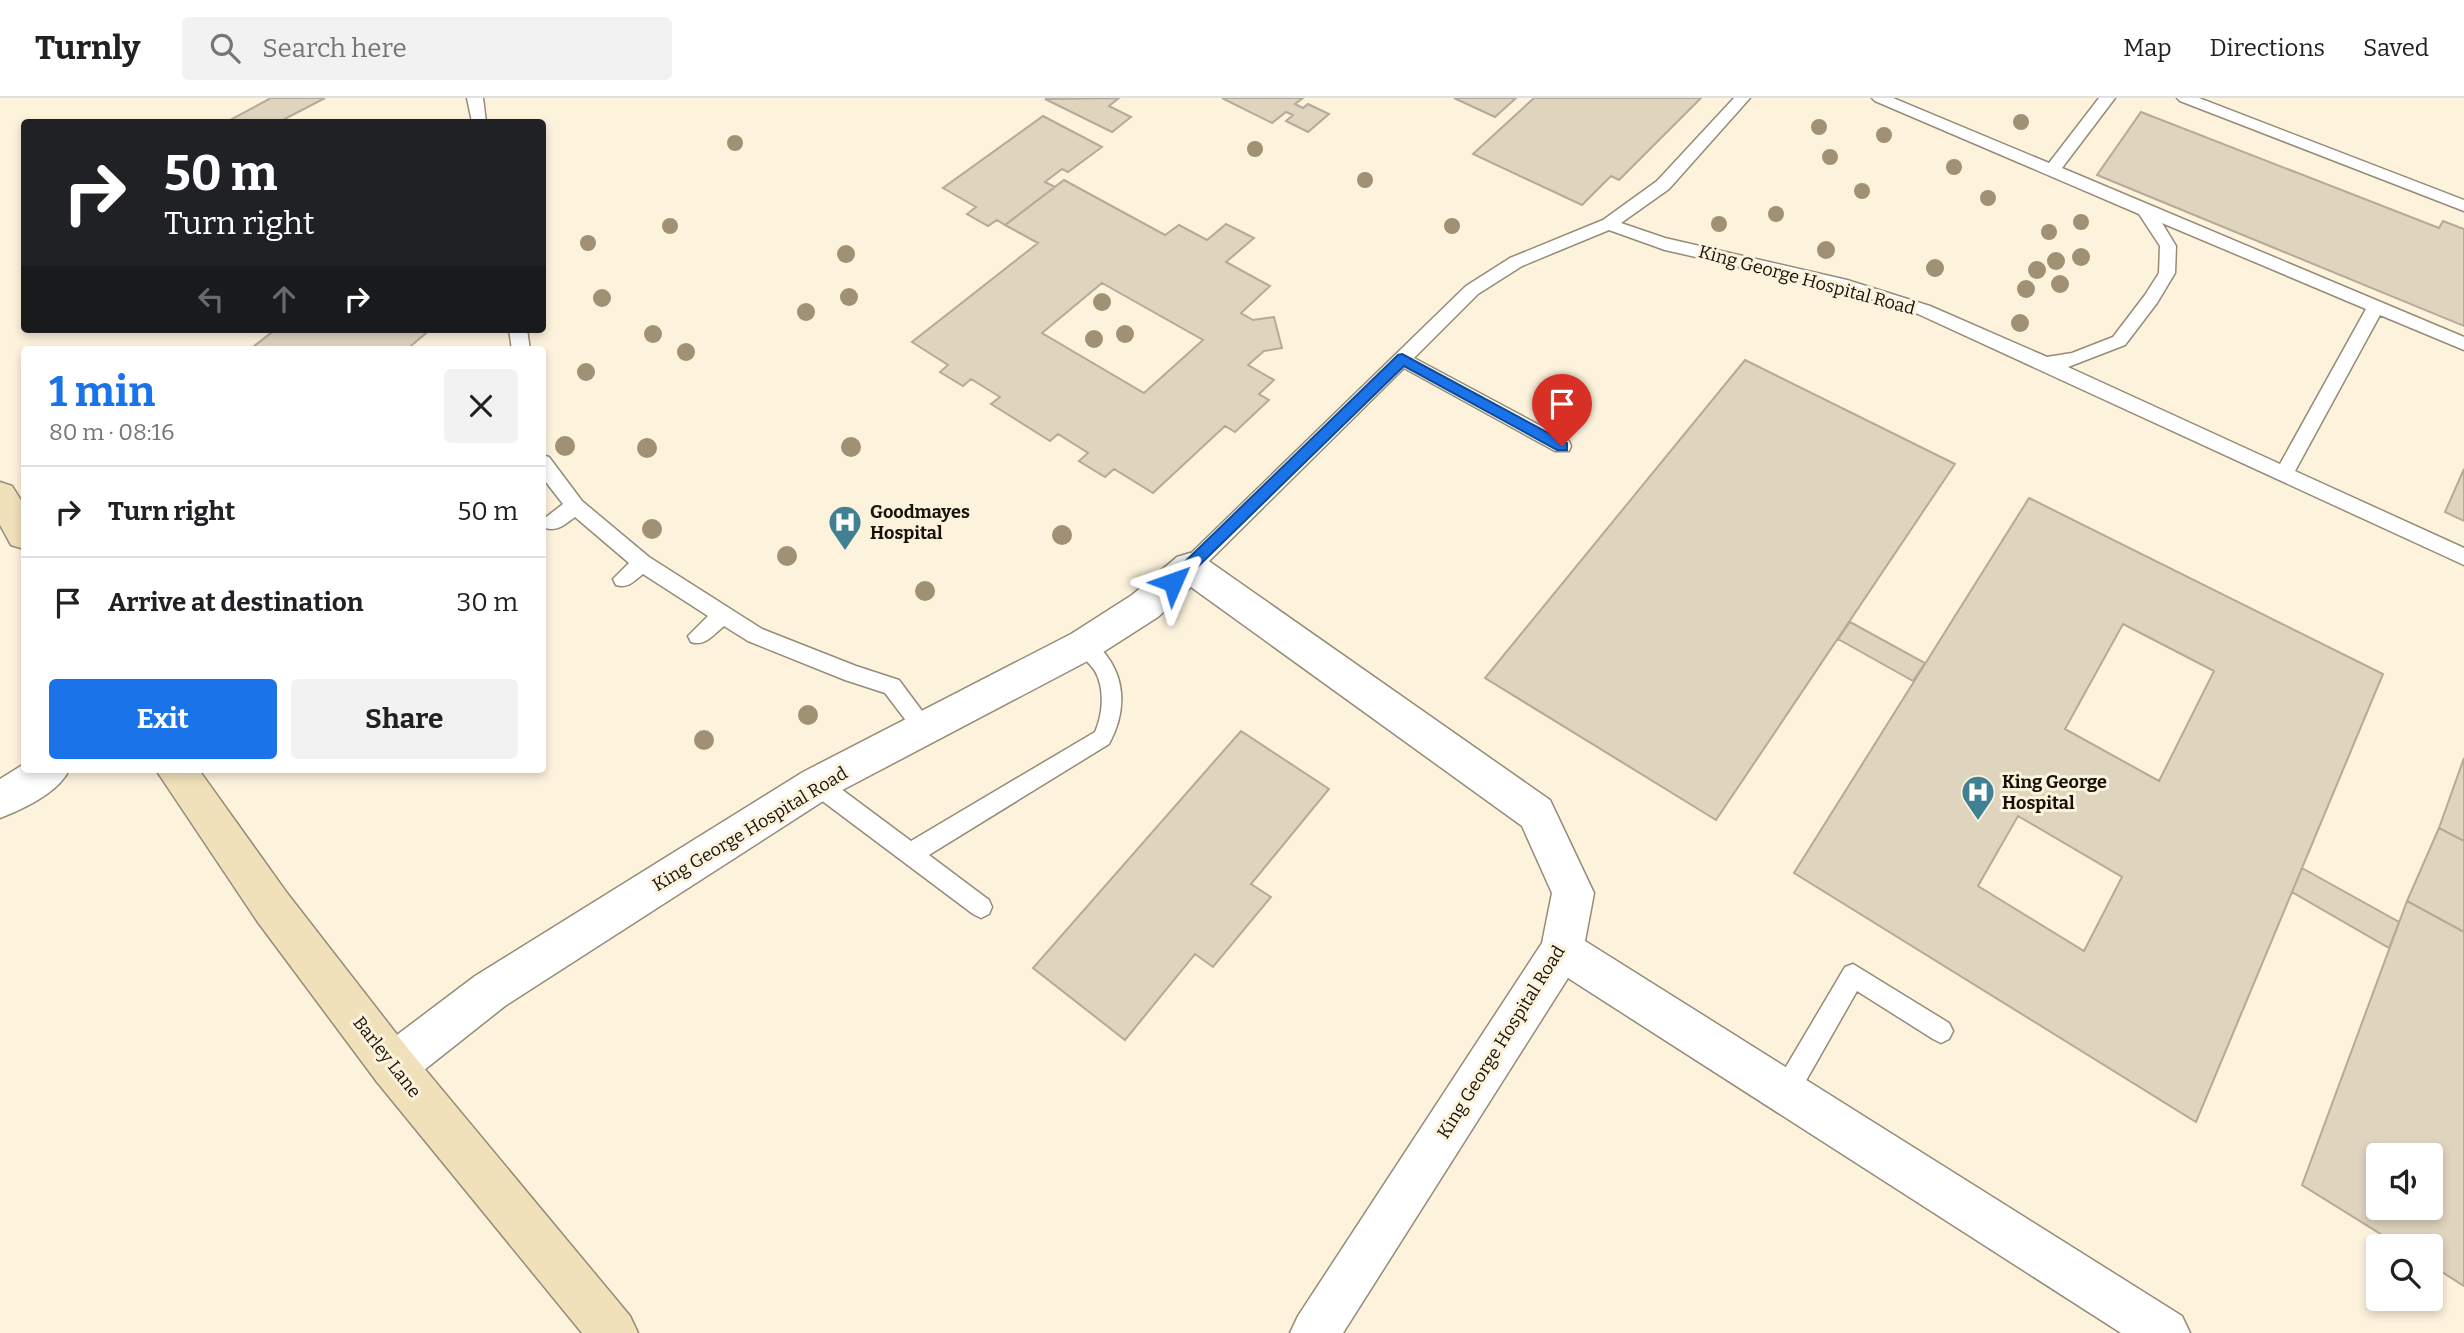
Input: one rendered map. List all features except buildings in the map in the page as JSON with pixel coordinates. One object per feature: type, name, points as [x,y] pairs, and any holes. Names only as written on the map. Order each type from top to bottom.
[{"type":"main road","points":[[0,495],[21,530]]},
{"type":"main road","name":"Barley Lane","points":[[178,773],[272,907],[393,1066],[613,1333]]},
{"type":"street","name":"King George Hospital Road","points":[[393,1066],[490,991],[817,784],[1084,645],[1145,606],[1190,567],[1536,813],[1573,893],[1562,950],[1315,1333]]},
{"type":"street","points":[[0,800],[44,773]]},
{"type":"street","points":[[1562,950],[1786,1091],[2155,1330]]},
{"type":"lane","points":[[475,98],[478,119]]},
{"type":"lane","name":"King George Hospital Road","points":[[1190,567],[1472,290],[1516,262],[1609,224],[1663,185],[1742,98]]},
{"type":"lane","points":[[1880,98],[2464,344]]},
{"type":"lane","points":[[2052,170],[2107,98]]},
{"type":"lane","points":[[2185,98],[2464,206]]},
{"type":"lane","points":[[2046,364],[2075,359],[2119,341],[2151,299],[2167,273],[2168,246],[2146,211]]},
{"type":"lane","name":"King George Hospital Road","points":[[1609,224],[1653,241],[1847,286],[1924,310],[2464,557]]},
{"type":"lane","points":[[2284,474],[2375,306]]},
{"type":"lane","points":[[1402,359],[1562,446]]},
{"type":"lane","points":[[546,467],[575,506],[642,563],[755,635],[852,674],[892,686],[924,729]]},
{"type":"lane","points":[[552,523],[575,506]]},
{"type":"lane","points":[[623,579],[642,563]]},
{"type":"lane","points":[[698,636],[723,615]]},
{"type":"lane","points":[[910,854],[1102,738],[1111,724],[1113,708],[1104,668],[1084,645]]},
{"type":"lane","points":[[817,784],[981,907]]},
{"type":"lane","points":[[1786,1091],[1853,975],[1941,1031]]},
{"type":"place","name":"Goodmayes Hospital","points":[[845,552]]},
{"type":"place","name":"King George Hospital","points":[[1978,822]]},
{"type":"route","points":[[1173,582],[1402,359],[1562,446]]}]
